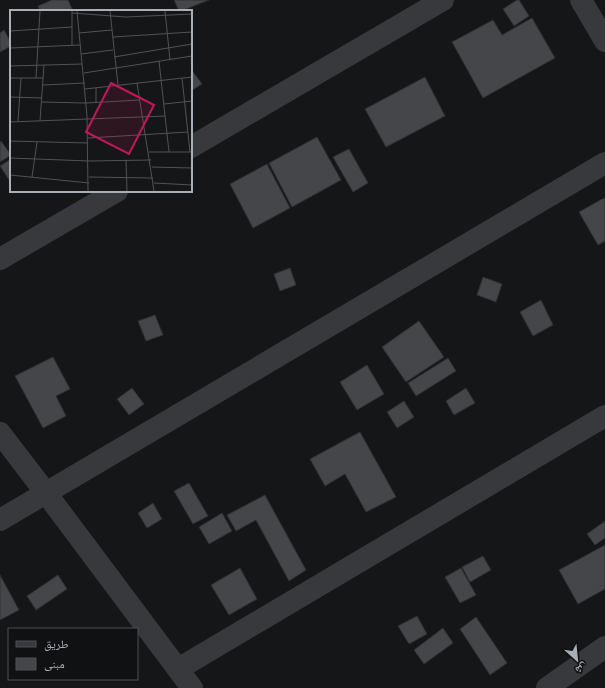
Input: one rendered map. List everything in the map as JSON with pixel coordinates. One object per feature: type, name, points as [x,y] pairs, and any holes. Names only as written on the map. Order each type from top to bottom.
[{"type":"street","points":[[192,146],[443,0]]},
{"type":"street","points":[[581,0],[605,41]]},
{"type":"street","points":[[0,520],[605,164]]},
{"type":"street","points":[[0,259],[115,192]]},
{"type":"street","points":[[178,669],[605,416]]},
{"type":"street","points":[[0,433],[192,688]]},
{"type":"street","points":[[547,688],[605,647]]},
{"type":"building","points":[[52,0],[68,0],[73,10],[40,10],[38,6]]},
{"type":"building","points":[[174,0],[209,0],[184,10],[179,10]]},
{"type":"building","points":[[519,0],[529,16],[514,26],[503,9]]},
{"type":"building","points":[[532,18],[555,58],[483,98],[452,42],[493,20],[502,35]]},
{"type":"building","points":[[4,30],[10,41],[10,47],[0,52],[0,33]]},
{"type":"building","points":[[192,70],[202,84],[192,90]]},
{"type":"building","points":[[425,77],[445,116],[386,147],[365,109]]},
{"type":"building","points":[[317,137],[341,180],[292,207],[269,163]]},
{"type":"building","points":[[1,141],[10,156],[0,162]]},
{"type":"building","points":[[349,149],[368,183],[353,192],[333,157]]},
{"type":"building","points":[[10,160],[10,181],[0,166]]},
{"type":"building","points":[[267,164],[290,208],[253,228],[230,184]]},
{"type":"building","points":[[604,198],[605,241],[598,245],[579,212]]},
{"type":"building","points":[[290,268],[296,285],[280,291],[274,274]]},
{"type":"building","points":[[483,277],[502,284],[496,302],[477,295]]},
{"type":"building","points":[[541,300],[553,325],[533,336],[520,312]]},
{"type":"building","points":[[155,315],[163,335],[146,341],[138,321]]},
{"type":"building","points":[[419,321],[444,357],[406,382],[382,347]]},
{"type":"building","points":[[53,357],[70,389],[56,396],[66,416],[43,428],[15,376]]},
{"type":"building","points":[[448,358],[456,371],[416,396],[408,383]]},
{"type":"building","points":[[367,365],[384,394],[357,410],[340,382]]},
{"type":"building","points":[[132,388],[144,404],[129,415],[117,399]]},
{"type":"building","points":[[466,388],[475,403],[454,415],[446,401]]},
{"type":"building","points":[[404,401],[414,417],[397,428],[387,412]]},
{"type":"building","points":[[360,432],[396,497],[366,512],[345,474],[325,486],[310,459]]},
{"type":"building","points":[[189,483],[208,516],[193,524],[174,491]]},
{"type":"building","points":[[265,495],[306,570],[289,581],[256,520],[236,531],[227,515]]},
{"type":"building","points":[[153,503],[162,519],[147,528],[138,513]]},
{"type":"building","points":[[222,513],[232,531],[209,544],[199,527]]},
{"type":"building","points":[[605,521],[605,538],[595,545],[587,534]]},
{"type":"building","points":[[605,545],[605,589],[578,604],[559,570]]},
{"type":"building","points":[[483,556],[491,570],[470,582],[462,567]]},
{"type":"building","points":[[240,568],[257,599],[229,615],[211,585]]},
{"type":"building","points":[[461,568],[476,595],[460,603],[445,577]]},
{"type":"building","points":[[0,575],[19,610],[0,620]]},
{"type":"building","points":[[58,575],[67,589],[36,610],[27,596]]},
{"type":"building","points":[[417,616],[427,634],[409,644],[398,626]]},
{"type":"building","points":[[476,617],[507,663],[490,675],[460,629]]},
{"type":"building","points":[[443,628],[453,643],[424,664],[414,650]]}]
